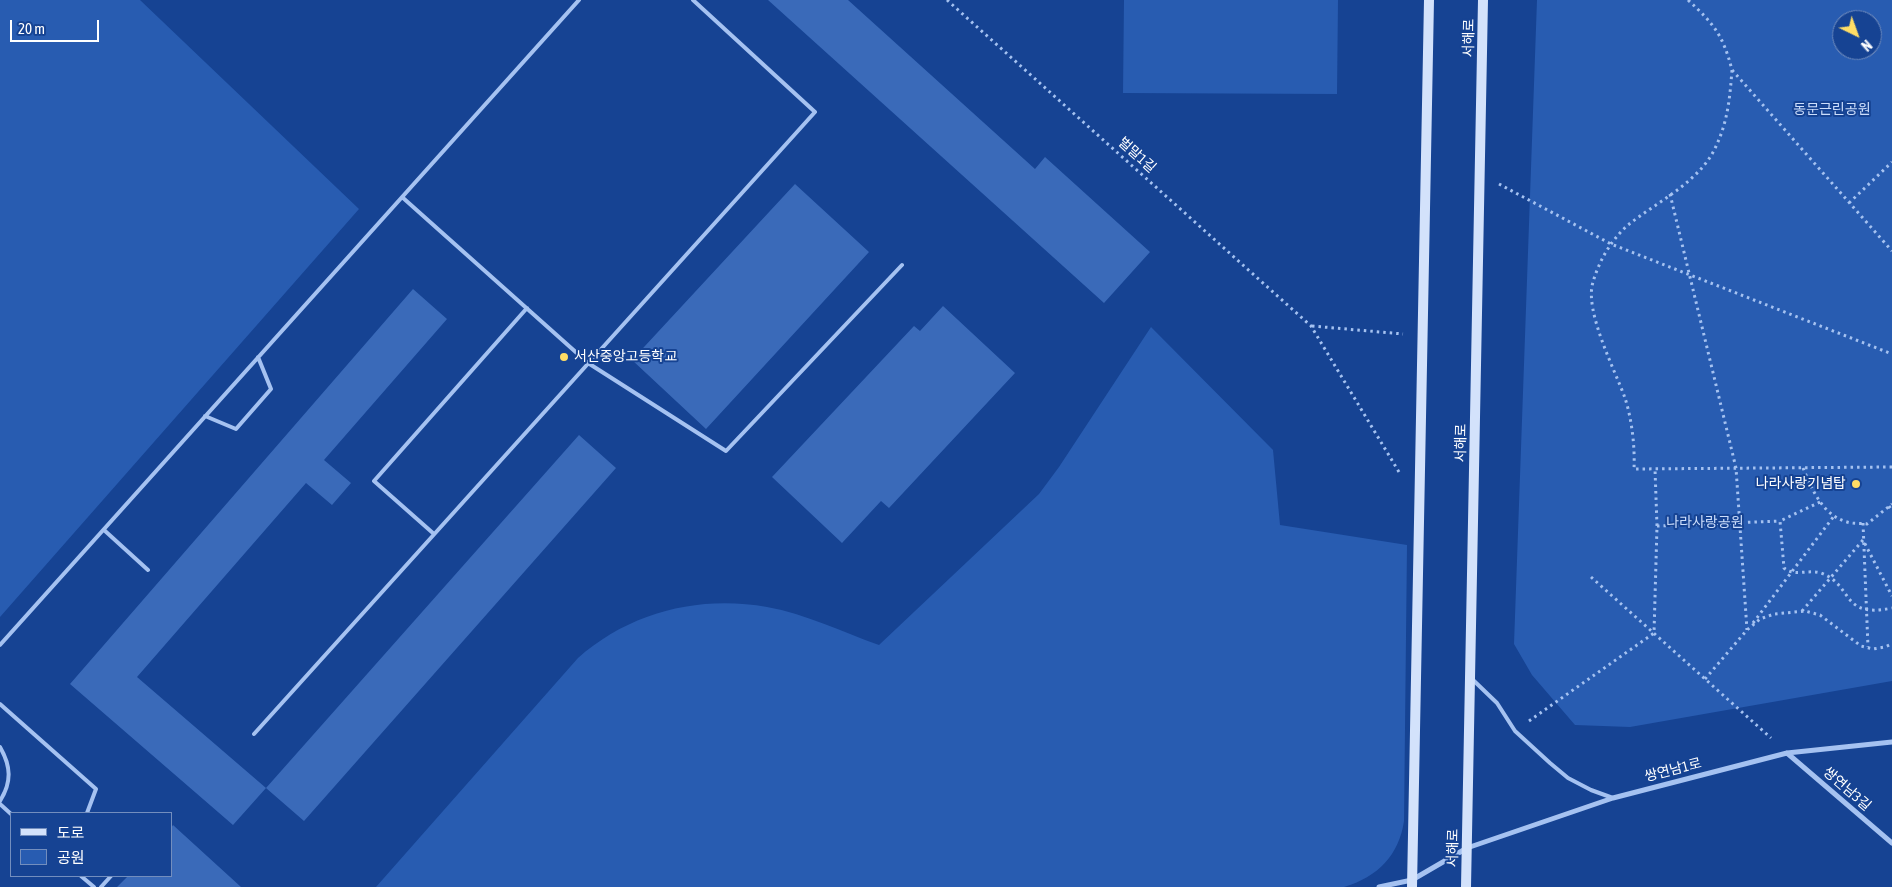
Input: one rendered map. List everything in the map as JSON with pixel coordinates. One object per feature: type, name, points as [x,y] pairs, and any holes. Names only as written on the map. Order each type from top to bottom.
[{"type":"main road","points":[[1412,883],[1429,0]]},
{"type":"main road","name":"서해로","points":[[1466,887],[1483,0]]},
{"type":"street","name":"쌍연남1로","points":[[1379,887],[1412,883],[1467,848],[1613,798],[1787,752],[1892,742]]},
{"type":"street","name":"쌍연남3길","points":[[1787,752],[1892,843]]},
{"type":"lane","points":[[0,645],[579,0]]},
{"type":"lane","points":[[254,734],[815,112],[692,0]]},
{"type":"lane","points":[[402,197],[588,363],[726,451],[902,266]]},
{"type":"lane","points":[[434,534],[374,481],[527,308]]},
{"type":"lane","points":[[205,416],[236,430],[271,389],[258,358]]},
{"type":"lane","points":[[104,530],[148,570]]},
{"type":"lane","points":[[1470,677],[1497,703],[1515,730],[1568,778],[1591,790],[1613,798]]},
{"type":"lane","points":[[0,704],[96,789],[87,812]]},
{"type":"lane","points":[[0,747],[10,771],[6,791],[0,802],[10,813]]},
{"type":"lane","points":[[82,877],[94,887]]},
{"type":"lane","points":[[101,887],[110,877]]},
{"type":"path","name":"벌말1길","points":[[947,0],[1311,326],[1419,506]]},
{"type":"path","points":[[1688,0],[1720,34],[1727,49],[1732,70],[1729,106],[1717,145],[1702,166],[1670,194],[1627,226],[1611,244],[1599,265],[1592,285],[1594,309],[1602,342],[1626,400],[1635,456],[1634,469],[1892,467]]},
{"type":"path","points":[[1732,70],[1892,251]]},
{"type":"path","points":[[1849,203],[1892,162]]},
{"type":"path","points":[[1480,175],[1611,244],[1892,354]]},
{"type":"path","points":[[1670,194],[1736,468],[1748,630]]},
{"type":"path","points":[[1311,326],[1422,336]]},
{"type":"path","points":[[1803,468],[1820,502],[1834,516],[1847,523],[1867,524],[1891,507]]},
{"type":"path","points":[[1654,633],[1657,526],[1656,469]]},
{"type":"path","points":[[1657,526],[1780,521],[1820,502]]},
{"type":"path","points":[[1705,679],[1748,630],[1834,516]]},
{"type":"path","points":[[1780,521],[1784,568],[1790,573],[1820,573],[1830,578],[1854,606],[1866,610],[1892,608]]},
{"type":"path","points":[[1863,523],[1868,648]]},
{"type":"path","points":[[1802,611],[1863,540]]},
{"type":"path","points":[[1863,540],[1892,596]]},
{"type":"path","points":[[1591,577],[1787,752]]},
{"type":"path","points":[[1748,630],[1760,619],[1767,616],[1802,611],[1820,615],[1850,640],[1868,648],[1885,647],[1892,644]]},
{"type":"path","points":[[1515,730],[1654,633]]},
{"type":"green space","points":[[0,0],[140,0],[359,209],[0,617]]},
{"type":"green space","points":[[1124,0],[1338,0],[1337,94],[1123,93]]},
{"type":"green space","name":"나라사랑공원","points":[[1537,0],[1892,0],[1892,681],[1630,727],[1575,725],[1532,675],[1514,644]]},
{"type":"green space","points":[[1151,327],[1273,450],[1280,525],[1407,545],[1404,821],[1392,854],[1377,871],[1356,883],[1344,887],[376,887],[578,658],[598,642],[620,629],[643,618],[666,611],[716,603],[741,604],[767,607],[796,614],[879,645],[1039,494],[1059,467]]},
{"type":"building","points":[[768,0],[848,0],[1035,169],[1045,157],[1150,252],[1104,303]]},
{"type":"building","points":[[795,184],[869,252],[706,429],[632,360]]},
{"type":"building","points":[[413,289],[447,319],[324,460],[351,483],[332,505],[306,483],[137,677],[266,788],[233,825],[70,684]]},
{"type":"building","points":[[943,306],[1015,373],[889,508],[881,501],[842,543],[772,477],[914,326],[920,331]]},
{"type":"building","points":[[579,435],[616,468],[304,821],[266,788]]},
{"type":"building","points":[[173,825],[241,887],[117,887],[127,877],[172,877]]},
{"type":"place","name":"서산중앙고등학교","points":[[564,357]]},
{"type":"place","name":"나라사랑기념탑","points":[[1856,484]]},
{"type":"park label","name":"동문근린공원","points":[[1832,110]]}]
